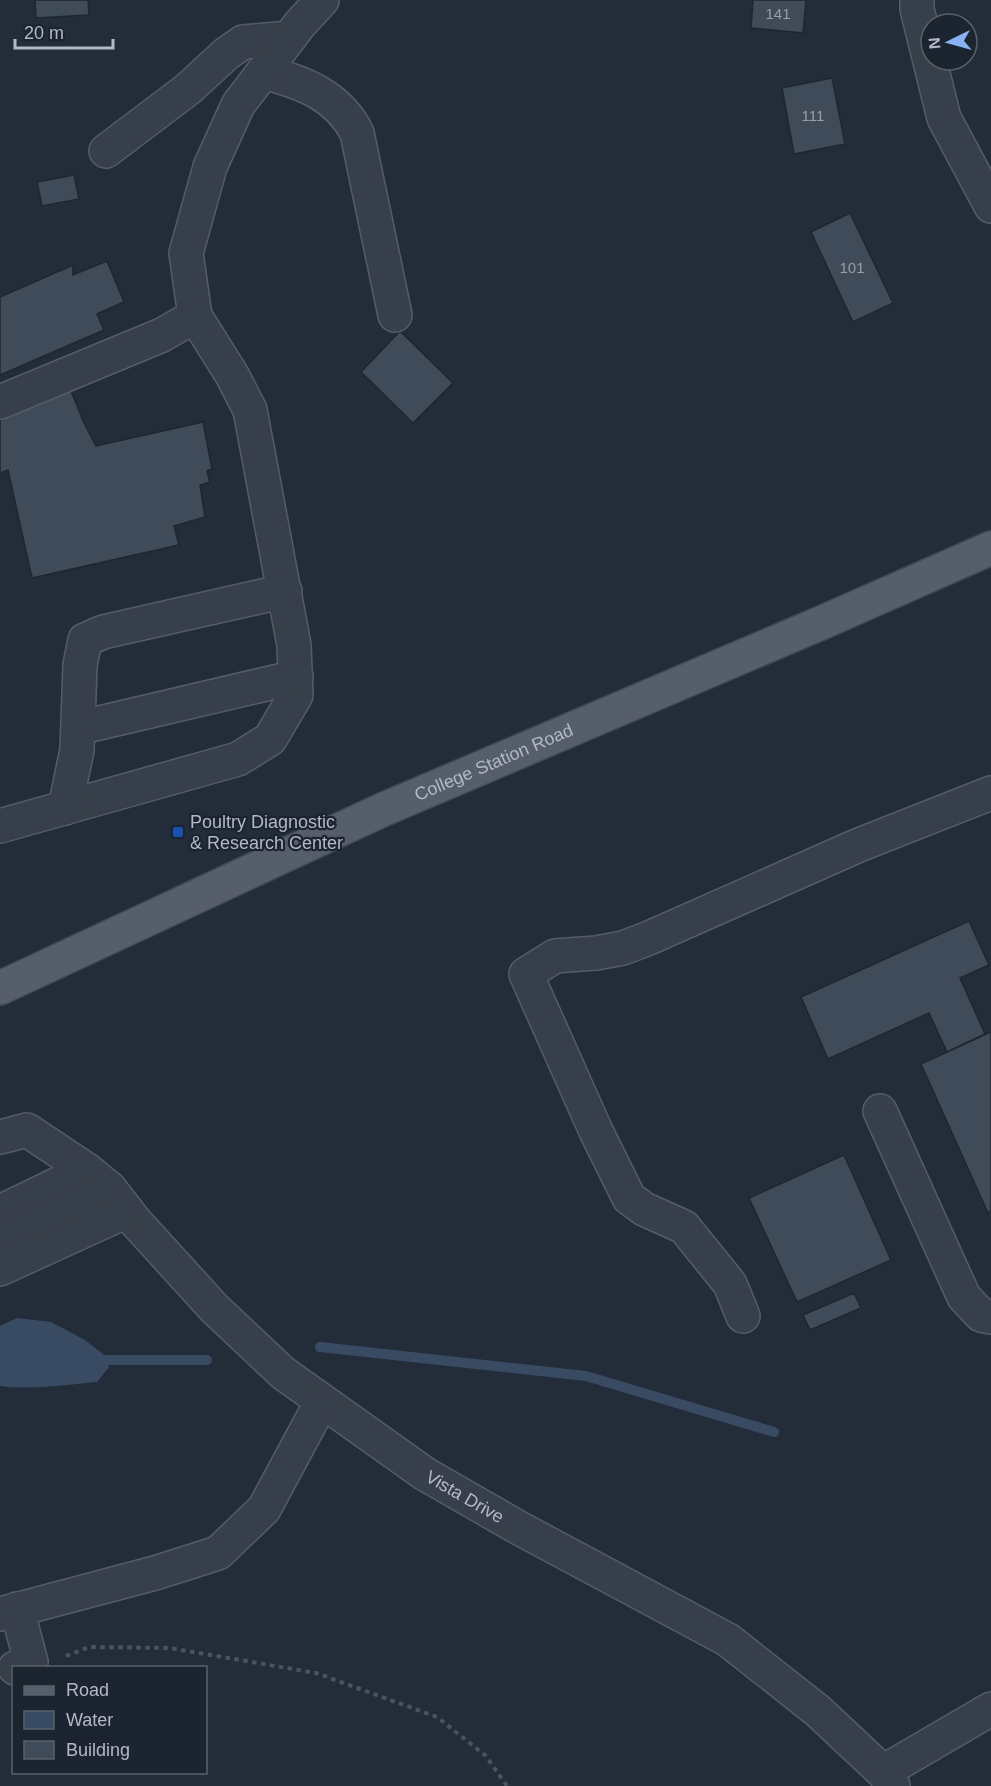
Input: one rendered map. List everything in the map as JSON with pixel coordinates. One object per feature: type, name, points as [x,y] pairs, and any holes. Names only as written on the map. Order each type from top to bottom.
[{"type":"main road","name":"College Station Road","points":[[0,988],[382,810],[991,548]]},
{"type":"street","points":[[0,826],[238,759],[270,739],[296,695],[294,645],[250,411],[232,375],[195,316],[186,253],[210,167],[238,105],[289,38],[322,0]]},
{"type":"street","points":[[922,3],[944,118],[991,206]]},
{"type":"street","points":[[106,151],[188,89],[226,54],[243,42],[289,38]]},
{"type":"street","points":[[263,72],[296,81],[324,95],[350,119],[357,134],[395,315]]},
{"type":"street","points":[[0,402],[162,335],[195,316]]},
{"type":"street","points":[[65,808],[77,750],[80,665],[85,640],[102,632],[285,591]]},
{"type":"street","points":[[78,728],[296,677]]},
{"type":"street","points":[[743,1316],[730,1284],[684,1227],[644,1209],[629,1198],[590,1119],[526,974],[555,956],[596,953],[623,948],[649,938],[859,845],[991,793]]},
{"type":"street","points":[[880,1111],[964,1297],[981,1315],[991,1317]]},
{"type":"street","name":"Vista Drive","points":[[0,1137],[27,1130],[108,1190],[214,1308],[282,1373],[425,1474],[530,1534],[728,1640],[818,1711],[888,1779],[991,1709]]},
{"type":"street","points":[[0,1212],[108,1190]]},
{"type":"street","points":[[0,1240],[108,1190]]},
{"type":"street","points":[[0,1269],[108,1190]]},
{"type":"street","points":[[20,1666],[31,1662],[8,1612],[155,1573],[218,1552],[264,1509],[321,1401]]},
{"type":"path","points":[[66,1656],[89,1647],[170,1648],[316,1673],[437,1717],[486,1756],[507,1786]]},
{"type":"water","points":[[17,1318],[51,1322],[85,1340],[103,1354],[109,1367],[97,1382],[36,1387],[0,1386],[0,1326]]},
{"type":"building","points":[[35,0],[88,0],[89,15],[36,18]]},
{"type":"building","points":[[753,0],[806,0],[803,33],[751,28]]},
{"type":"building","points":[[832,78],[845,144],[794,154],[782,88]]},
{"type":"building","points":[[74,175],[79,199],[42,206],[37,182]]},
{"type":"building","points":[[850,213],[893,303],[853,322],[811,232]]},
{"type":"building","points":[[107,261],[124,302],[97,314],[104,330],[0,375],[0,297],[73,265],[73,275]]},
{"type":"building","points":[[400,331],[453,383],[413,423],[361,372]]},
{"type":"building","points":[[67,381],[96,446],[203,422],[212,469],[207,471],[210,482],[200,485],[205,517],[174,526],[179,545],[32,578],[8,470],[0,473],[0,411]]},
{"type":"building","points":[[969,921],[989,965],[960,978],[985,1034],[947,1052],[929,1013],[828,1059],[801,997]]},
{"type":"building","points":[[991,1032],[991,1211],[988,1213],[921,1064]]},
{"type":"building","points":[[844,1155],[891,1260],[797,1302],[749,1198]]},
{"type":"building","points":[[854,1293],[861,1308],[810,1330],[803,1315]]},
{"type":"waterway","points":[[320,1347],[586,1376],[774,1432]]},
{"type":"waterway","points":[[93,1360],[207,1360]]},
{"type":"place","name":"Poultry Diagnostic & Research Center","points":[[178,832]]}]
